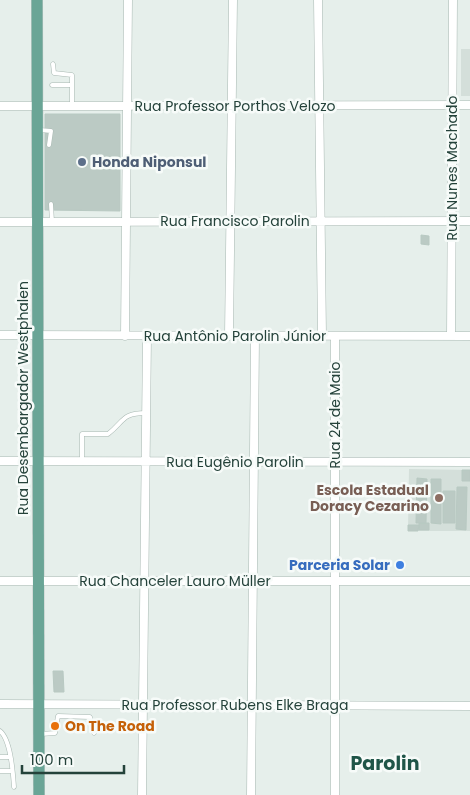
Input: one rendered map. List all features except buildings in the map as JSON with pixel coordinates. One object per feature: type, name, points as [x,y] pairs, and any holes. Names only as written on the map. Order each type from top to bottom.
[{"type":"main road","name":"Rua Desembargador Westphalen","points":[[37,0],[39,795]]},
{"type":"street","points":[[125,336],[128,0]]},
{"type":"street","points":[[229,336],[233,0]]},
{"type":"street","points":[[318,0],[322,336]]},
{"type":"street","name":"Rua Nunes Machado","points":[[451,336],[453,0]]},
{"type":"street","name":"Rua Professor Porthos Velozo","points":[[0,106],[470,105]]},
{"type":"street","name":"Rua Francisco Parolin","points":[[0,222],[470,221]]},
{"type":"street","name":"Rua Antônio Parolin Júnior","points":[[0,336],[470,336]]},
{"type":"street","points":[[142,795],[147,336]]},
{"type":"street","points":[[251,795],[255,336]]},
{"type":"street","name":"Rua 24 de Maio","points":[[335,336],[335,795]]},
{"type":"street","name":"Rua Eugênio Parolin","points":[[0,461],[470,462]]},
{"type":"street","name":"Rua Chanceler Lauro Müller","points":[[0,581],[470,581]]},
{"type":"street","name":"Rua Professor Rubens Elke Braga","points":[[0,704],[470,706]]},
{"type":"lane","points":[[53,64],[54,73],[71,74],[72,106]]},
{"type":"lane","points":[[52,85],[72,85]]},
{"type":"lane","points":[[37,130],[51,131],[49,145]]},
{"type":"lane","points":[[52,204],[52,222]]},
{"type":"lane","points":[[82,461],[82,434],[108,434],[120,419],[132,414],[146,413]]},
{"type":"lane","points":[[39,734],[55,733],[58,716],[90,717],[94,733]]},
{"type":"lane","points":[[0,731],[4,734],[10,757],[14,788]]},
{"type":"lane","points":[[0,757],[10,757]]},
{"type":"lane","points":[[0,771],[12,771]]},
{"type":"shaded area","points":[[461,49],[470,49],[470,96],[461,96]]},
{"type":"shaded area","name":"Escola Estadual Doracy Cezarino","points":[[409,469],[470,470],[470,531],[408,531]]},
{"type":"place","name":"Honda Niponsul","points":[[82,162]]},
{"type":"place","name":"Escola Estadual Doracy Cezarino","points":[[439,498]]},
{"type":"place","name":"Parceria Solar","points":[[400,565]]},
{"type":"place","name":"On The Road","points":[[55,726]]},
{"type":"district","name":"Parolin","points":[[385,763]]}]
